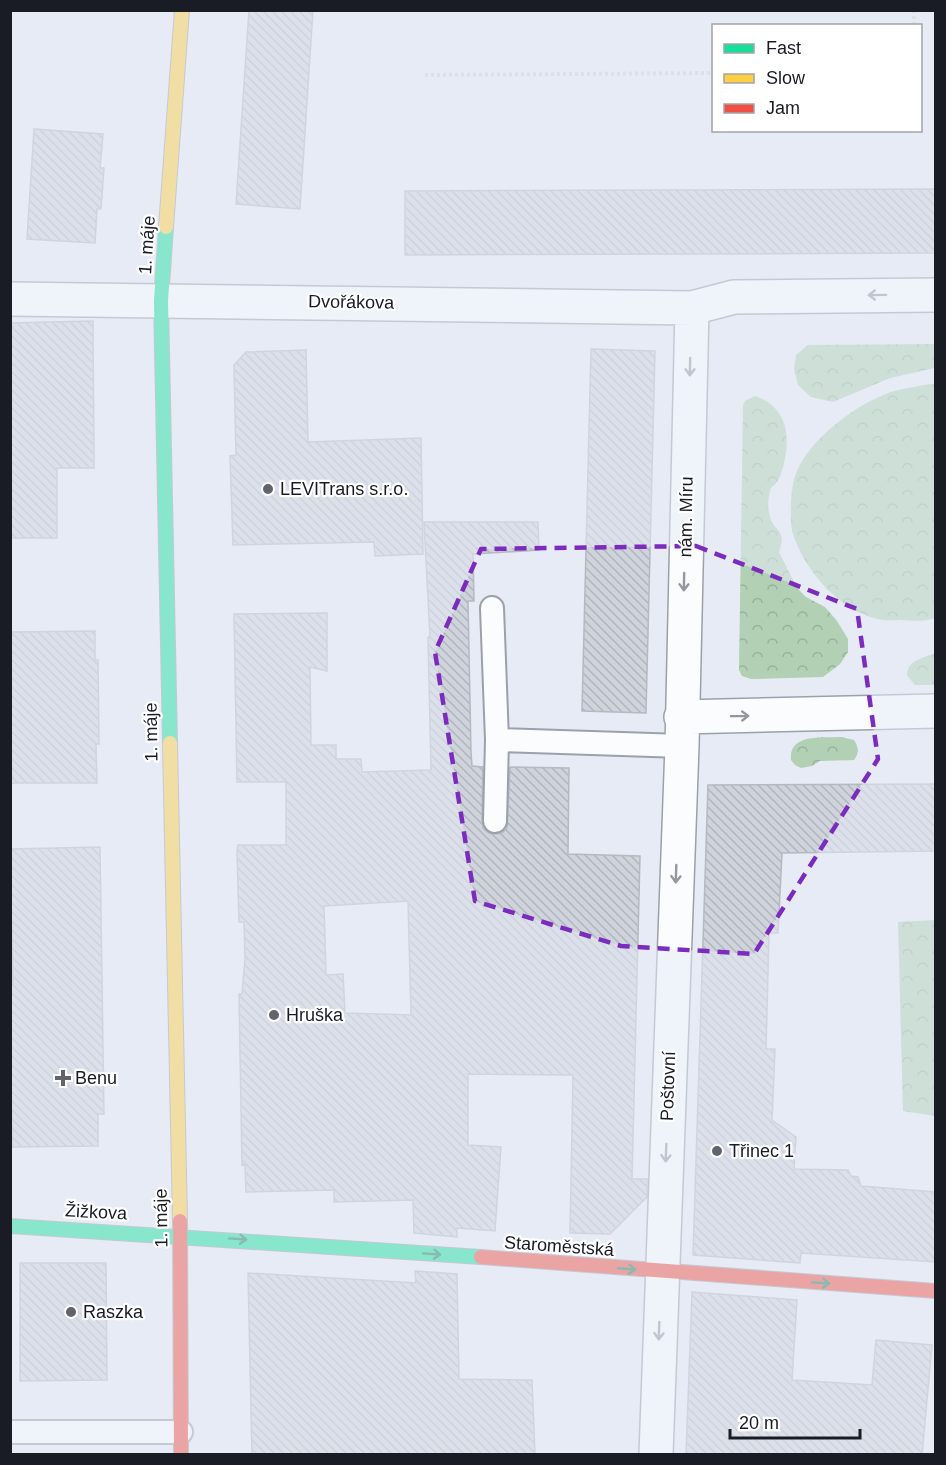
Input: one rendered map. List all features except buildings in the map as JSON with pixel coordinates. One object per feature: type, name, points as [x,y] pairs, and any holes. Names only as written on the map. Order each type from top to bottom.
[{"type":"main road","name":"1. máje","points":[[181,1443],[180,1234],[160,301],[182,10]]},
{"type":"main road","name":"Žižkova","points":[[10,1226],[180,1234]]},
{"type":"main road","name":"Staroměstská","points":[[180,1234],[936,1291]]},
{"type":"street","points":[[692,308],[734,297],[936,295]]},
{"type":"street","name":"Dvořákova","points":[[10,299],[692,308]]},
{"type":"street","name":"nám. Míru","points":[[682,731],[692,308]]},
{"type":"street","points":[[682,731],[936,711]]},
{"type":"street","name":"Poštovní","points":[[656,1455],[682,731]]},
{"type":"lane","points":[[492,608],[497,740],[495,821]]},
{"type":"lane","points":[[497,740],[682,731]]},
{"type":"lane","points":[[10,1432],[181,1443]]},
{"type":"path","points":[[425,75],[712,73]]},
{"type":"highlighted area","points":[[696,546],[857,609],[878,759],[754,954],[621,946],[475,901],[435,652],[481,549]]},
{"type":"green space","points":[[935,344],[935,368],[890,378],[833,402],[811,397],[798,385],[794,369],[796,355],[808,345]]},
{"type":"green space","points":[[936,384],[935,618],[918,621],[880,620],[849,607],[836,597],[815,575],[798,548],[791,522],[794,479],[809,450],[849,414],[864,404],[894,391]]},
{"type":"green space","points":[[755,396],[774,407],[780,414],[786,432],[784,463],[778,480],[771,488],[768,502],[770,517],[782,539],[779,552],[797,588],[806,597],[825,607],[848,639],[848,652],[840,664],[823,677],[751,679],[742,676],[739,670],[743,405],[745,401]]},
{"type":"green space","points":[[935,653],[935,685],[915,685],[907,675],[910,666],[917,660]]},
{"type":"green space","points":[[841,737],[854,740],[856,743],[858,750],[854,760],[820,761],[812,766],[801,768],[791,760],[795,745],[801,741]]},
{"type":"green space","points":[[936,920],[935,1116],[903,1111],[898,922]]},
{"type":"traffic: fast","points":[[166,227],[161,301],[170,743]]},
{"type":"traffic: fast","points":[[10,1226],[481,1257]]},
{"type":"traffic: slow","points":[[166,227],[182,10]]},
{"type":"traffic: slow","points":[[170,743],[180,1221]]},
{"type":"traffic: jam","points":[[180,1221],[181,1454]]},
{"type":"traffic: jam","points":[[481,1257],[936,1291]]},
{"type":"place","name":"LEVITrans s.r.o.","points":[[268,489]]},
{"type":"place","name":"Hruška","points":[[274,1015]]},
{"type":"place","name":"Benu","points":[[63,1078]]},
{"type":"place","name":"Třinec 1","points":[[717,1151]]},
{"type":"place","name":"Raszka","points":[[71,1312]]}]
